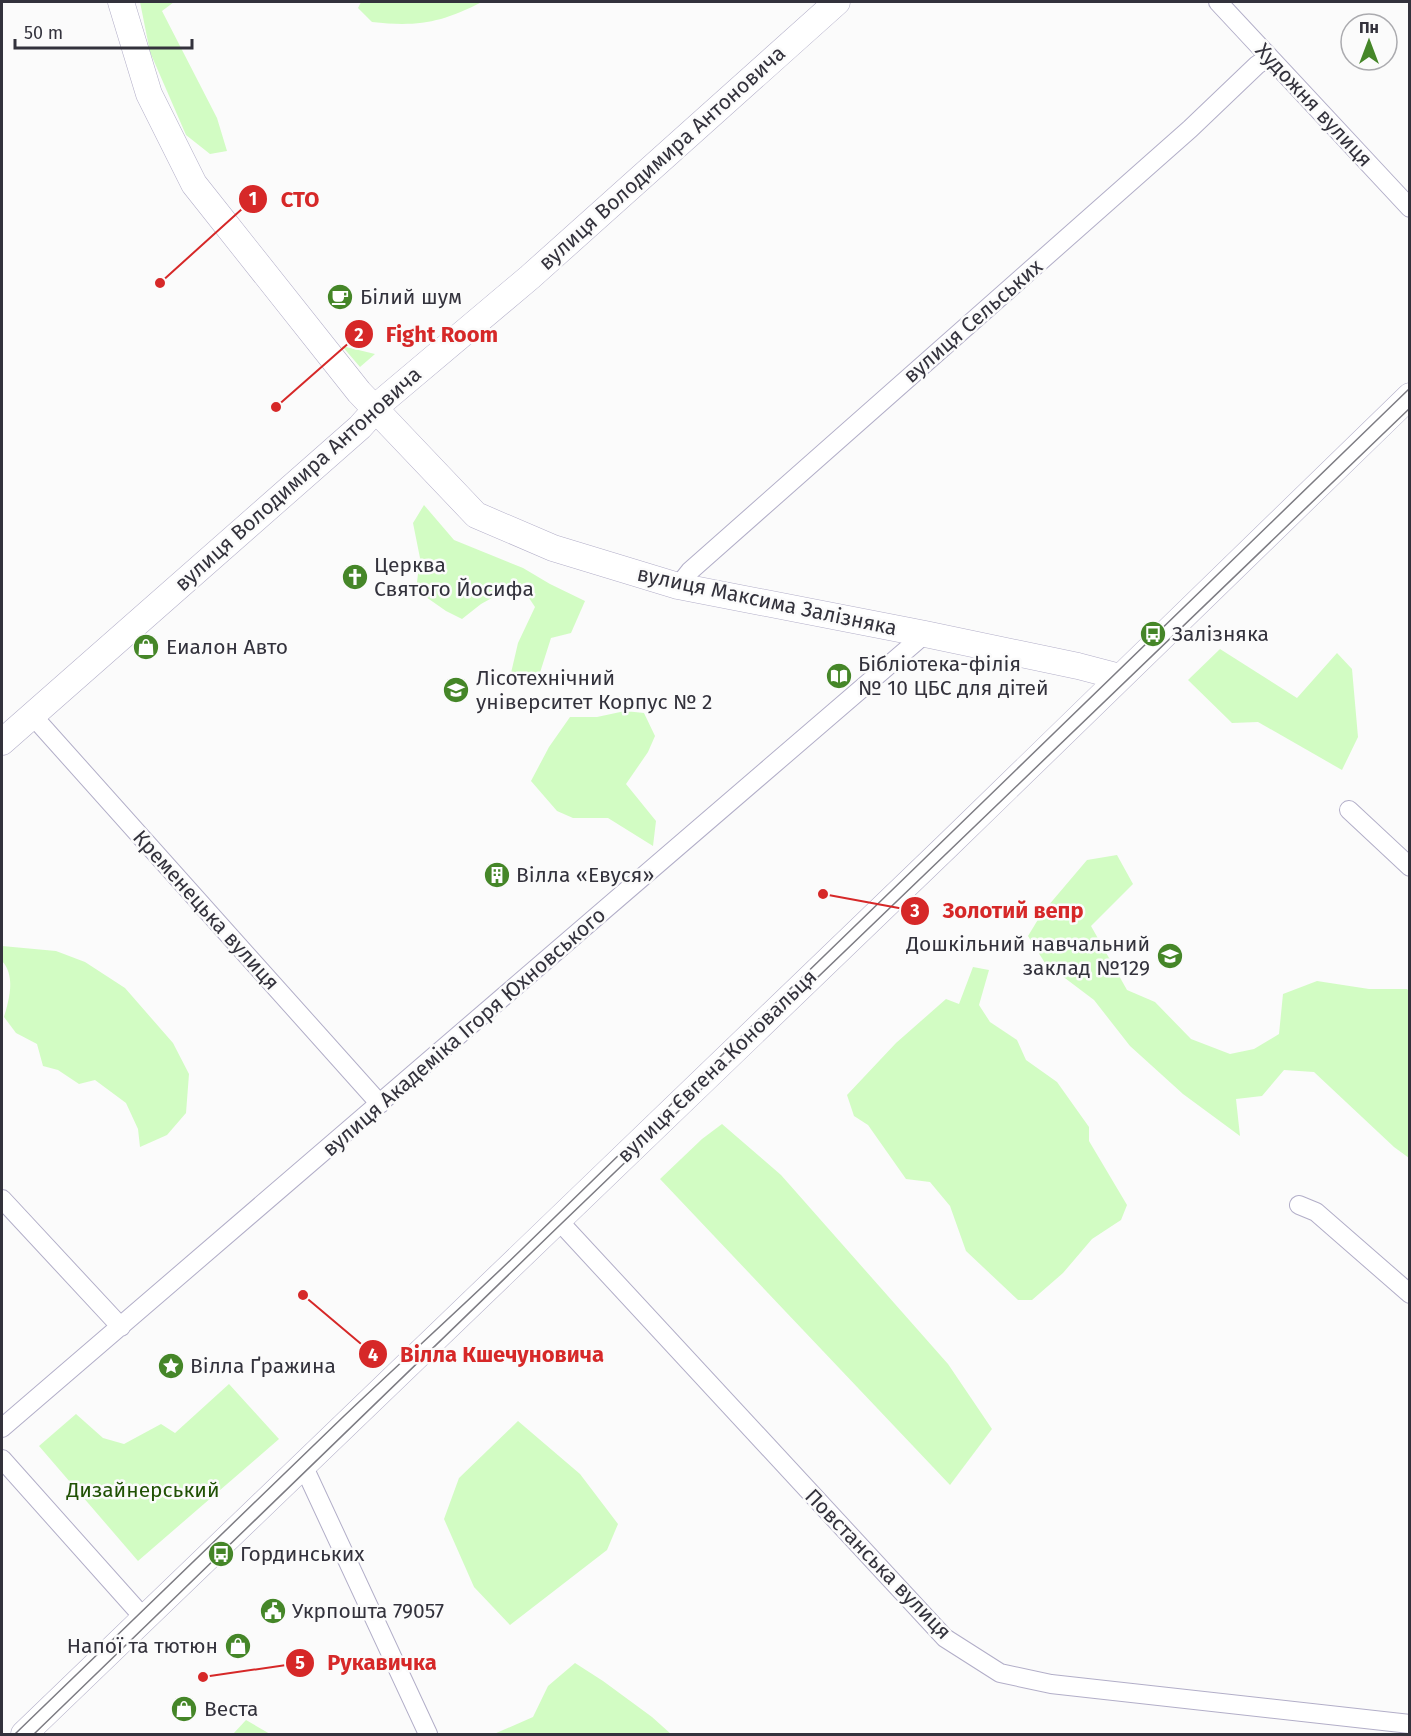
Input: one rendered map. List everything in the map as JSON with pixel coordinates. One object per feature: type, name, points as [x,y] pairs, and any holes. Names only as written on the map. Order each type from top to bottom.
[{"type":"street","name":"вулиця Максима Залізняка","points":[[121,2],[149,94],[194,184],[374,410],[476,515],[553,548],[678,586],[925,634],[1120,677]]},
{"type":"street","name":"вулиця Володимира Антоновича","points":[[2,742],[360,427],[374,410],[530,277],[837,2]]},
{"type":"street","name":"Художня вулиця","points":[[1218,2],[1410,208]]},
{"type":"street","name":"вулиця Сельських","points":[[678,586],[690,571],[1190,129],[1257,65],[1269,57]]},
{"type":"street","name":"вулиця Євгена Коновальця","points":[[24,1734],[1410,396]]},
{"type":"street","name":"вулиця Академіка Ігоря Юхновського","points":[[2,1428],[925,634]]},
{"type":"street","name":"Кременецька вулиця","points":[[32,715],[380,1104]]},
{"type":"street","points":[[1349,810],[1410,867]]},
{"type":"street","points":[[2,1199],[121,1327]]},
{"type":"street","points":[[1299,1205],[1316,1212],[1410,1294]]},
{"type":"street","name":"Повстанська вулиця","points":[[558,1220],[945,1638],[1000,1672],[1052,1684],[1410,1724]]},
{"type":"street","points":[[2,1459],[144,1618]]},
{"type":"street","points":[[303,1465],[428,1734]]},
{"type":"green space","points":[[140,2],[174,2],[162,11],[217,118],[227,151],[210,154],[186,135],[150,52]]},
{"type":"green space","points":[[361,2],[482,2],[441,19],[402,24],[372,22],[358,8]]},
{"type":"green space","points":[[342,346],[375,354],[360,367]]},
{"type":"green space","points":[[424,505],[454,540],[523,568],[585,601],[571,633],[551,638],[537,682],[511,673],[518,643],[535,607],[525,592],[499,594],[462,619],[416,590],[420,558],[413,523]]},
{"type":"green space","points":[[1220,649],[1297,698],[1337,653],[1352,669],[1358,737],[1342,770],[1258,722],[1232,723],[1188,680]]},
{"type":"green space","points":[[625,711],[644,713],[655,736],[648,752],[626,784],[656,821],[653,846],[608,818],[573,818],[557,811],[531,781],[549,747],[570,717],[597,717]]},
{"type":"green space","points":[[1117,855],[1133,884],[1091,926],[1127,990],[1155,1002],[1191,1039],[1230,1054],[1254,1049],[1279,1034],[1283,994],[1317,981],[1369,989],[1407,989],[1410,992],[1409,1158],[1394,1147],[1314,1072],[1284,1070],[1262,1096],[1236,1099],[1240,1136],[1183,1094],[1130,1046],[1094,1000],[1045,963],[1028,936],[1042,913],[1087,860]]},
{"type":"green space","points":[[2,946],[56,951],[85,962],[125,988],[173,1043],[189,1074],[186,1113],[167,1135],[140,1147],[138,1129],[126,1103],[95,1080],[79,1084],[58,1070],[43,1066],[37,1044],[16,1033],[4,1017],[10,981],[2,961]]},
{"type":"green space","points":[[973,967],[989,970],[979,1005],[990,1022],[1017,1040],[1026,1060],[1057,1082],[1089,1127],[1089,1141],[1127,1205],[1121,1220],[1092,1239],[1063,1273],[1032,1300],[1018,1300],[966,1251],[950,1206],[930,1182],[906,1179],[868,1125],[854,1116],[847,1095],[896,1043],[946,999],[959,1004]]},
{"type":"green space","points":[[722,1124],[781,1175],[948,1364],[992,1429],[950,1485],[660,1179],[702,1139]]},
{"type":"green space","name":"Дизайнерський","points":[[229,1384],[279,1439],[138,1561],[39,1446],[76,1414],[103,1438],[124,1444],[161,1424],[175,1433]]},
{"type":"green space","points":[[518,1421],[580,1474],[618,1524],[607,1550],[510,1625],[474,1587],[444,1519],[459,1478]]},
{"type":"green space","points":[[575,1663],[652,1717],[671,1734],[494,1734],[533,1717],[548,1686]]},
{"type":"green space","points":[[246,1720],[270,1734],[233,1734]]},
{"type":"tram line","points":[[15,1734],[344,1416],[522,1249],[1410,388]]},
{"type":"tram line","points":[[34,1734],[1410,408]]},
{"type":"place","name":"СТО","points":[[160,283]]},
{"type":"place","name":"Білий шум","points":[[340,297]]},
{"type":"place","name":"Fight Room","points":[[276,407]]},
{"type":"place","name":"Церква Святого Йосифа","points":[[355,577]]},
{"type":"place","name":"Залізняка","points":[[1153,634]]},
{"type":"place","name":"Еиалон Авто","points":[[146,647]]},
{"type":"place","name":"Бібліотека-філія № 10 ЦБС для дітей","points":[[839,676]]},
{"type":"place","name":"Лісотехнічний університет Корпус № 2","points":[[456,690]]},
{"type":"place","name":"Вілла «Евуся»","points":[[497,875]]},
{"type":"place","name":"Золотий вепр","points":[[823,894]]},
{"type":"place","name":"Дошкільний навчальний заклад №129","points":[[1170,956]]},
{"type":"place","name":"Вілла Кшечуновича","points":[[303,1295]]},
{"type":"place","name":"Вілла Ґражина","points":[[171,1366]]},
{"type":"place","name":"Гординських","points":[[221,1554]]},
{"type":"place","name":"Укрпошта 79057","points":[[273,1611]]},
{"type":"place","name":"Напої та тютюн","points":[[238,1646]]},
{"type":"place","name":"Рукавичка","points":[[203,1677]]},
{"type":"place","name":"Веста","points":[[184,1709]]}]
